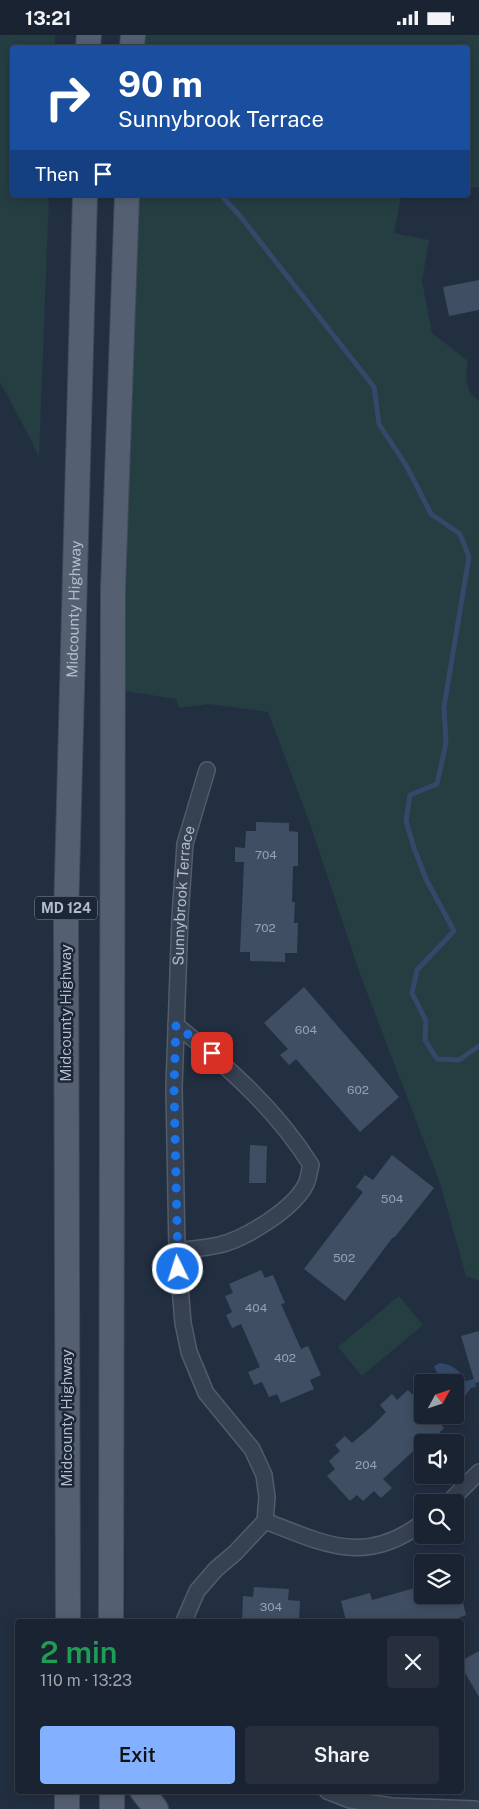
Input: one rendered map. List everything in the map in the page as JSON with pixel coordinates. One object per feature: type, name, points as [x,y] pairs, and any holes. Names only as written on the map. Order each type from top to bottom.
[{"type":"main road","name":"Midcounty Highway","points":[[68,1619],[66,916],[85,197]]},
{"type":"main road","name":"MD 124","points":[[111,1619],[113,589],[127,197]]},
{"type":"main road","points":[[67,1794],[67,1809]]},
{"type":"main road","points":[[112,1794],[112,1809]]},
{"type":"main road","points":[[144,1794],[156,1809]]},
{"type":"street","name":"Sunnybrook Terrace","points":[[207,770],[185,844],[180,917],[174,1087],[177,1251],[183,1323],[189,1352],[206,1393],[252,1449],[259,1462],[264,1475],[267,1497],[265,1521]]},
{"type":"street","points":[[176,1025],[212,1053],[249,1087],[296,1141],[310,1165],[306,1184],[289,1206],[266,1222],[240,1237],[220,1245],[177,1251]]},
{"type":"street","points":[[457,1494],[479,1472]]},
{"type":"street","points":[[185,1619],[197,1591],[216,1569],[265,1521],[309,1537],[350,1548],[380,1545],[395,1540],[414,1528]]},
{"type":"street","points":[[336,1794],[350,1799],[392,1806],[475,1809]]},
{"type":"green space","points":[[0,35],[55,35],[55,45],[10,45],[10,197],[49,197],[39,457],[0,382]]},
{"type":"green space","points":[[134,35],[479,35],[479,187],[470,188],[470,45],[132,45]]},
{"type":"green space","points":[[127,197],[401,197],[394,233],[429,240],[422,281],[432,333],[468,361],[467,383],[474,398],[479,401],[479,1281],[466,1276],[440,1183],[361,977],[309,821],[268,712],[209,704],[179,708],[176,699],[112,689]]},
{"type":"green space","points":[[399,1296],[423,1325],[362,1376],[338,1347]]},
{"type":"water","points":[[440,1363],[449,1365],[461,1374],[439,1374],[434,1366]]},
{"type":"water","points":[[464,1379],[465,1381],[474,1379],[476,1387],[471,1388],[464,1397]]},
{"type":"building","points":[[479,280],[479,310],[449,316],[443,287]]},
{"type":"building","points":[[256,822],[289,823],[289,831],[298,832],[298,866],[293,866],[292,902],[295,902],[294,923],[298,923],[297,953],[285,953],[285,962],[250,961],[250,952],[240,952],[244,862],[235,862],[235,847],[245,848],[246,831],[256,831]]},
{"type":"building","points":[[304,987],[399,1097],[360,1132],[296,1059],[289,1065],[280,1055],[288,1049],[264,1023]]},
{"type":"building","points":[[250,1145],[267,1146],[266,1183],[249,1183]]},
{"type":"building","points":[[392,1155],[434,1188],[393,1237],[345,1301],[304,1269],[363,1192],[356,1187],[365,1175],[373,1180]]},
{"type":"building","points":[[261,1270],[265,1278],[273,1275],[285,1303],[281,1304],[301,1349],[308,1346],[321,1375],[310,1380],[314,1389],[281,1403],[277,1394],[269,1397],[262,1382],[254,1385],[248,1372],[260,1367],[241,1324],[232,1328],[226,1315],[232,1312],[225,1296],[233,1293],[229,1284]]},
{"type":"building","points":[[479,1331],[479,1382],[475,1383],[461,1336]]},
{"type":"building","points":[[408,1390],[414,1396],[414,1424],[441,1424],[444,1428],[438,1434],[414,1434],[414,1450],[383,1479],[392,1488],[381,1498],[374,1491],[363,1501],[357,1495],[350,1501],[327,1476],[335,1469],[329,1461],[340,1451],[335,1445],[345,1436],[352,1443],[386,1412],[380,1405],[392,1394],[397,1400]]},
{"type":"building","points":[[254,1587],[289,1589],[288,1600],[300,1601],[299,1619],[242,1619],[243,1596],[253,1597]]},
{"type":"building","points":[[414,1588],[414,1604],[463,1604],[466,1615],[458,1619],[346,1619],[341,1601],[370,1593],[372,1600]]},
{"type":"building","points":[[479,1651],[479,1697],[464,1671],[464,1659]]},
{"type":"waterway","points":[[223,197],[240,216],[374,387],[379,424],[407,467],[431,514],[460,534],[469,557],[444,707],[446,743],[437,784],[410,795],[406,821],[426,879],[454,931],[417,970],[412,993],[426,1021],[425,1040],[437,1059],[459,1060],[479,1046]]},
{"type":"route","points":[[178,1269],[174,1087],[176,1025],[212,1053]]}]
